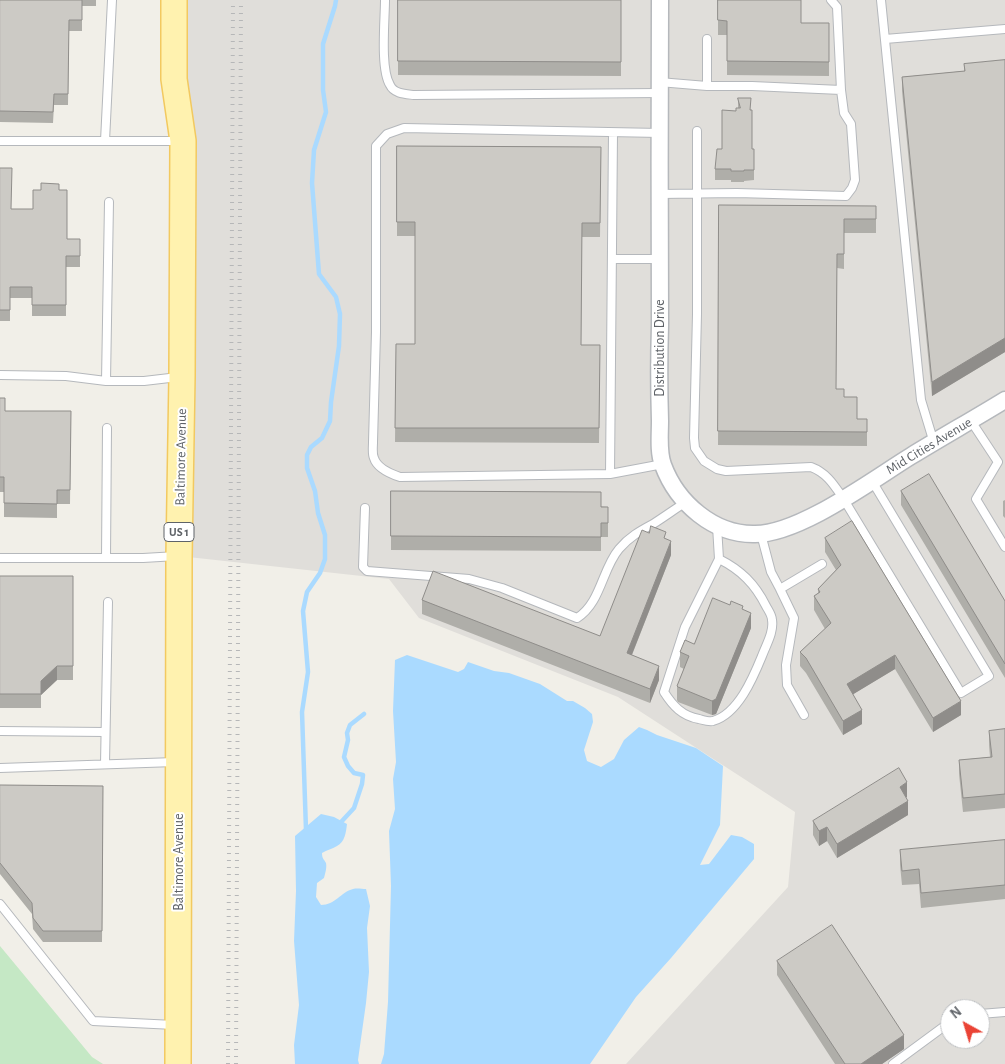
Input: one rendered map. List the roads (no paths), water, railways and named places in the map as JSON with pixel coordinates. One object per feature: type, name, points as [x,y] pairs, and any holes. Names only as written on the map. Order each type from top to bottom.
[{"type":"main road","name":"Baltimore Avenue","points":[[174,0],[174,79],[183,141],[179,556],[178,1064]]},
{"type":"street","name":"Distribution Drive","points":[[660,0],[659,381],[660,452],[663,464],[672,483],[686,502],[705,520],[717,526],[743,533],[761,534],[781,530],[848,496]]},
{"type":"street","name":"Mid Cities Avenue","points":[[848,496],[1005,400]]},
{"type":"lane","points":[[105,141],[112,0]]},
{"type":"lane","points":[[385,0],[384,69],[390,87],[399,93],[414,95],[707,86],[841,90]]},
{"type":"lane","points":[[660,194],[846,196],[855,180],[850,124],[844,113],[841,90],[837,7],[831,0]]},
{"type":"lane","points":[[881,0],[921,400],[934,443]]},
{"type":"lane","points":[[885,39],[1005,29]]},
{"type":"lane","points":[[707,39],[707,86]]},
{"type":"lane","points":[[660,133],[404,128],[387,134],[376,146],[376,332],[373,442],[374,459],[390,474],[400,476],[610,474],[663,464]]},
{"type":"lane","points":[[697,131],[697,314],[694,438],[699,455],[711,466],[726,471],[811,467],[821,471],[828,477],[848,496],[961,693],[989,676],[872,481]]},
{"type":"lane","points":[[610,474],[613,133]]},
{"type":"lane","points":[[0,141],[183,141]]},
{"type":"lane","points":[[106,381],[109,202]]},
{"type":"lane","points":[[612,259],[660,259]]},
{"type":"lane","points":[[0,375],[66,376],[106,381],[144,381],[182,376]]},
{"type":"lane","points":[[971,421],[1002,460],[976,499],[1005,548]]},
{"type":"lane","points":[[106,558],[107,428]]},
{"type":"lane","points":[[365,508],[363,566],[367,571],[469,579],[502,588],[577,618],[583,614],[595,597],[617,550],[634,534],[686,502]]},
{"type":"lane","points":[[717,526],[719,559],[684,627],[664,692],[678,710],[691,718],[712,722],[727,715],[734,708],[746,688],[758,666],[771,634],[772,620],[749,579],[734,566],[719,559]]},
{"type":"lane","points":[[761,534],[771,572],[794,618],[786,665],[788,685],[804,715]]},
{"type":"lane","points":[[0,558],[143,558],[179,556]]},
{"type":"lane","points":[[780,589],[822,564]]},
{"type":"lane","points":[[105,764],[108,602]]},
{"type":"lane","points":[[0,731],[105,732]]},
{"type":"lane","points":[[0,768],[179,762]]},
{"type":"lane","points":[[0,904],[93,1021],[178,1025]]},
{"type":"lane","points":[[990,1013],[1005,1012]]},
{"type":"lane","points":[[893,1064],[940,1029]]},
{"type":"water","points":[[407,655],[458,672],[464,669],[468,662],[494,671],[509,673],[540,684],[567,701],[573,701],[592,714],[593,722],[584,750],[587,761],[601,767],[614,759],[624,740],[639,727],[696,748],[723,766],[720,825],[700,865],[709,864],[731,835],[742,837],[754,844],[754,859],[636,997],[590,1064],[381,1064],[384,1054],[388,1002],[391,886],[389,831],[395,809],[393,779],[396,762],[393,711],[395,660]]},
{"type":"water","points":[[321,814],[334,817],[347,824],[342,842],[322,853],[326,869],[324,878],[317,883],[316,897],[321,905],[334,901],[349,891],[366,889],[370,906],[367,928],[369,972],[359,1064],[295,1064],[294,1045],[299,1005],[294,941],[296,891],[295,836]]},
{"type":"waterway","points":[[306,830],[302,712],[308,672],[303,611],[307,592],[320,573],[325,559],[325,535],[318,513],[315,491],[307,468],[307,455],[311,447],[322,438],[330,421],[339,346],[340,314],[336,297],[319,274],[312,183],[314,150],[326,112],[323,90],[323,44],[336,0]]},
{"type":"waterway","points":[[342,821],[354,808],[363,775],[354,773],[344,757],[348,740],[347,733],[350,725],[364,714]]},
{"type":"railway","points":[[228,1064],[233,0]]},
{"type":"railway","points":[[236,1064],[241,0]]}]
